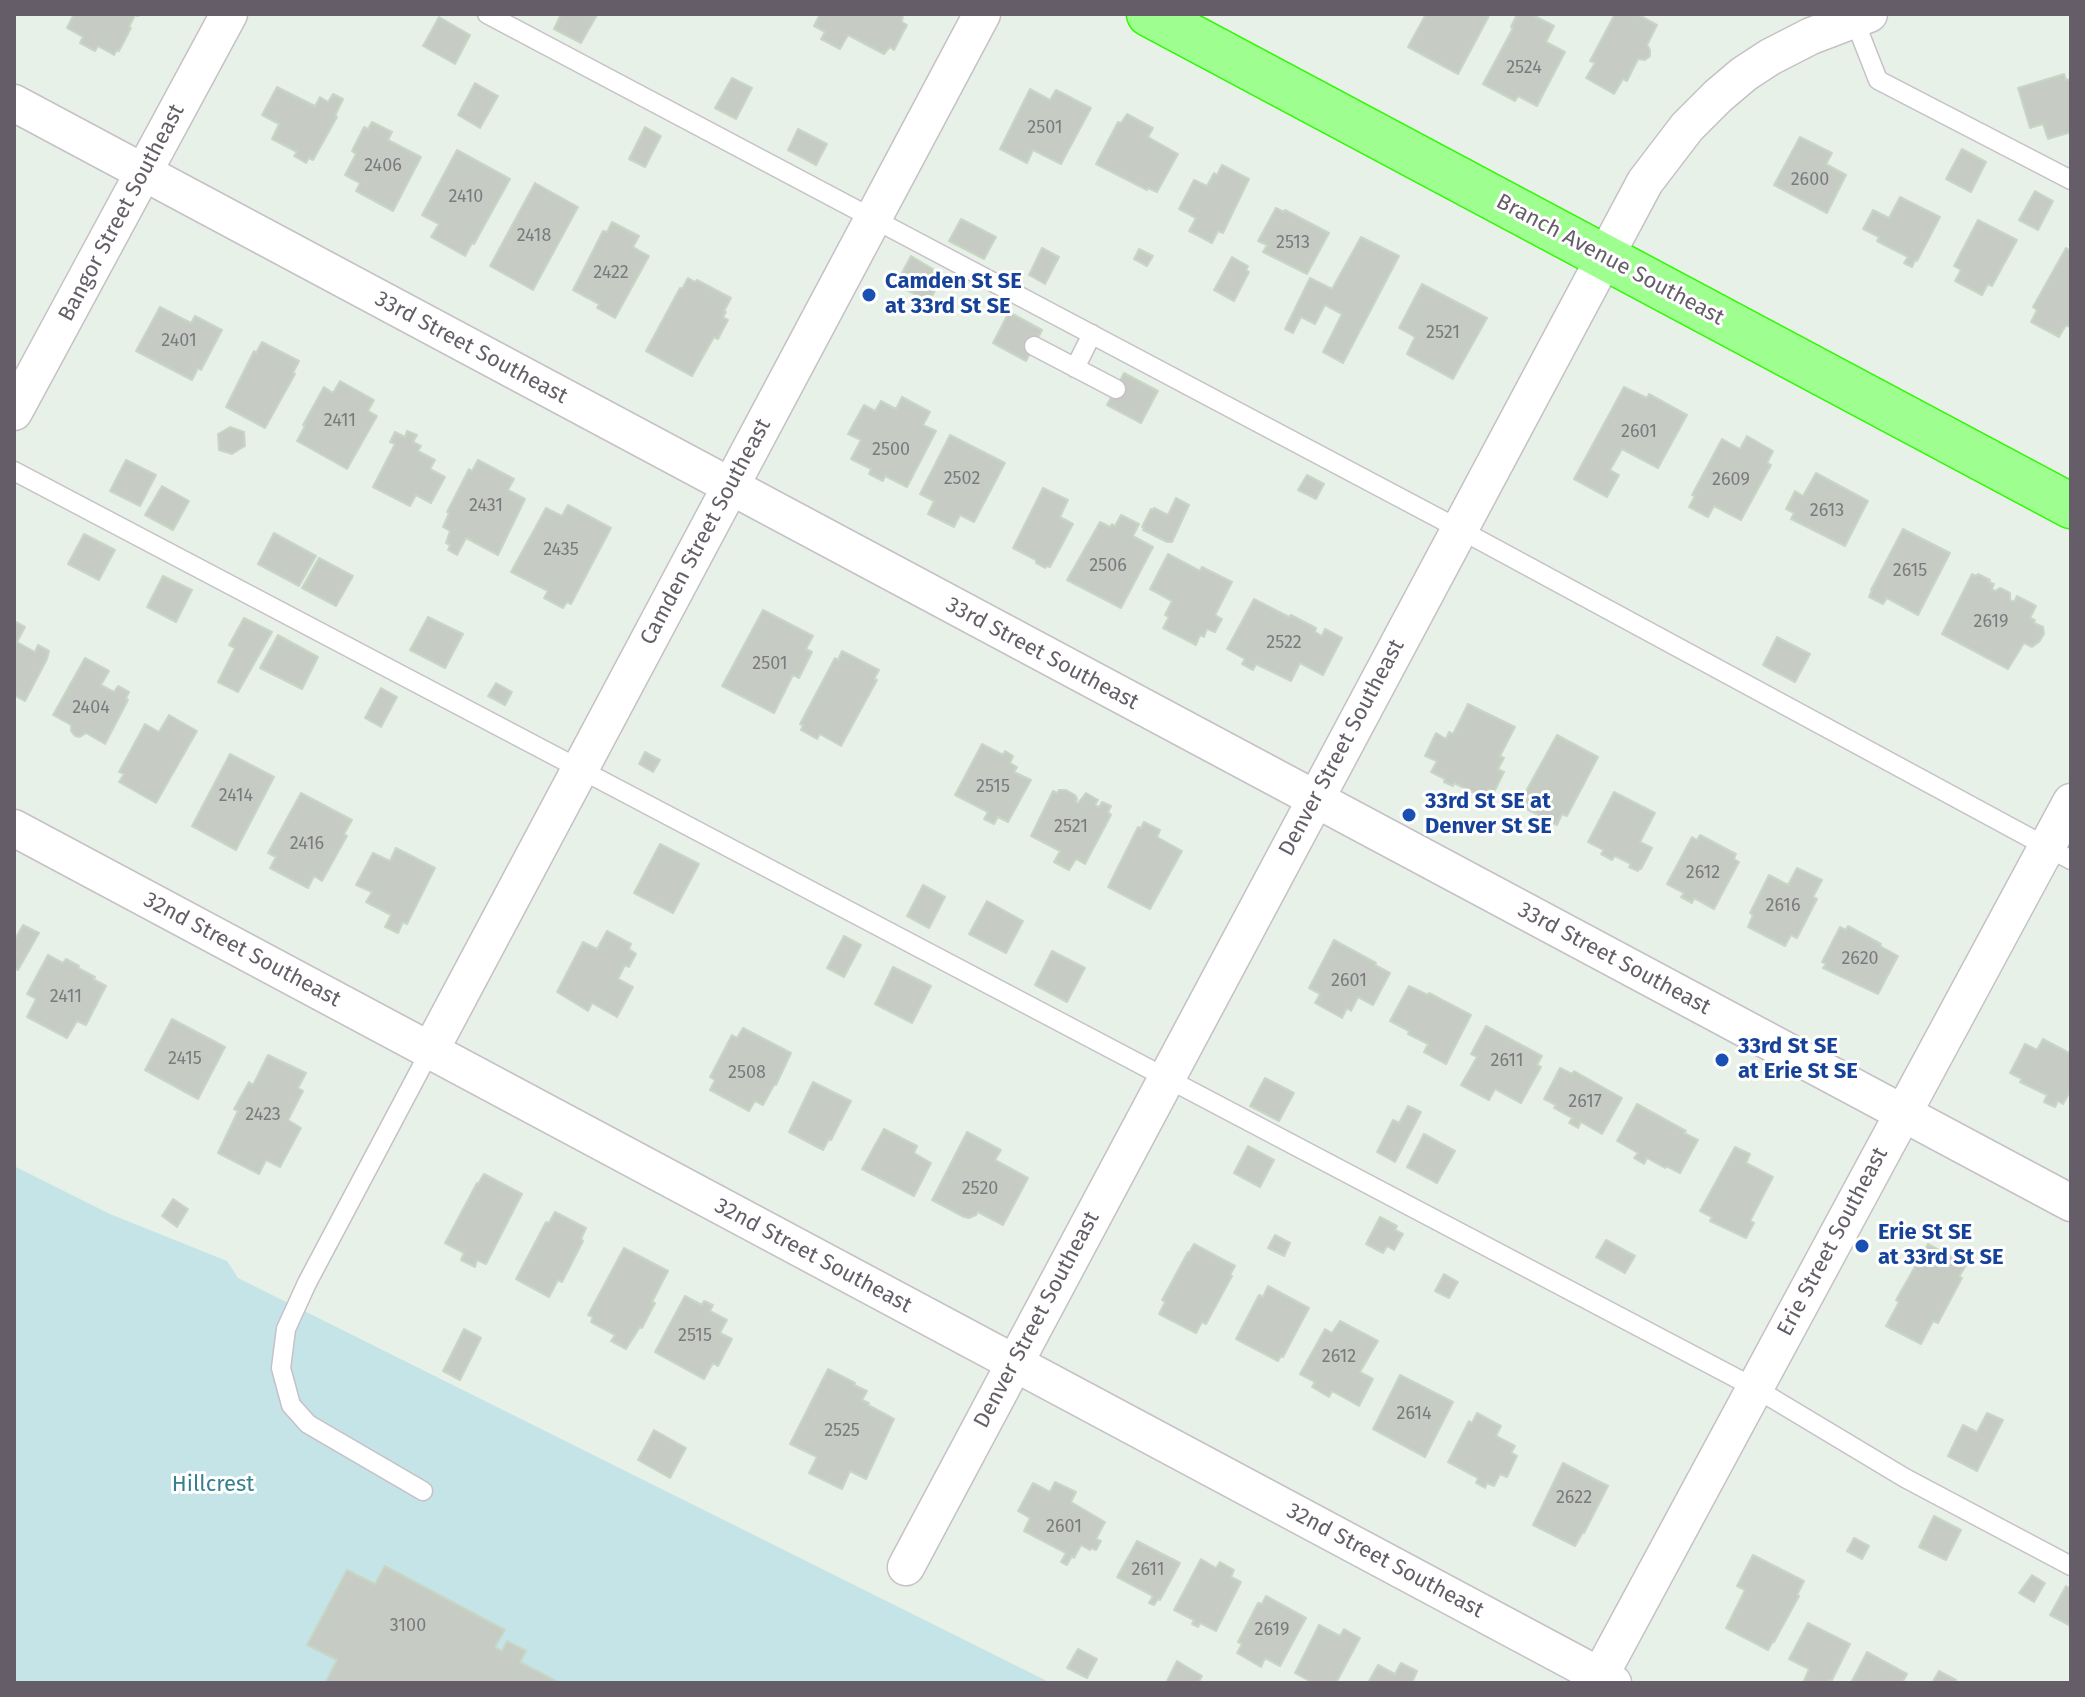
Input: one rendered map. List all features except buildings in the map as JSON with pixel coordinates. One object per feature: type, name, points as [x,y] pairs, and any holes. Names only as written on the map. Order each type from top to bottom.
[{"type":"highway","name":"Branch Avenue Southeast","points":[[1149,14],[2071,506]]},
{"type":"street","name":"Bangor Street Southeast","points":[[14,412],[229,14]]},
{"type":"street","name":"Camden Street Southeast","points":[[430,1051],[982,14]]},
{"type":"street","name":"Denver Street Southeast","points":[[906,1567],[1645,182],[1680,136],[1744,74],[1811,36],[1861,16]]},
{"type":"street","name":"33rd Street Southeast","points":[[14,103],[2071,1203]]},
{"type":"street","name":"Erie Street Southeast","points":[[1603,1681],[1755,1388],[1903,1113],[2059,854],[2071,802]]},
{"type":"street","name":"32nd Street Southeast","points":[[14,828],[1603,1681]]},
{"type":"lane","points":[[487,14],[1459,529],[2059,854]]},
{"type":"lane","points":[[1861,16],[1878,80],[2071,180]]},
{"type":"lane","points":[[1075,368],[1092,334]]},
{"type":"lane","points":[[1034,346],[1116,389]]},
{"type":"lane","points":[[14,471],[1755,1388],[1905,1478],[2071,1566]]},
{"type":"lane","points":[[423,1491],[308,1424],[291,1405],[281,1368],[286,1329],[307,1283],[430,1051]]},
{"type":"green space","name":"Hillcrest","points":[[14,1166],[110,1214],[227,1261],[238,1278],[1051,1683],[14,1683]]},
{"type":"place","name":"Camden St SE at 33rd St SE","points":[[869,295]]},
{"type":"place","name":"33rd St SE at Denver St SE","points":[[1409,815]]},
{"type":"place","name":"33rd St SE at Erie St SE","points":[[1722,1060]]},
{"type":"place","name":"Erie St SE at 33rd St SE","points":[[1862,1246]]}]
